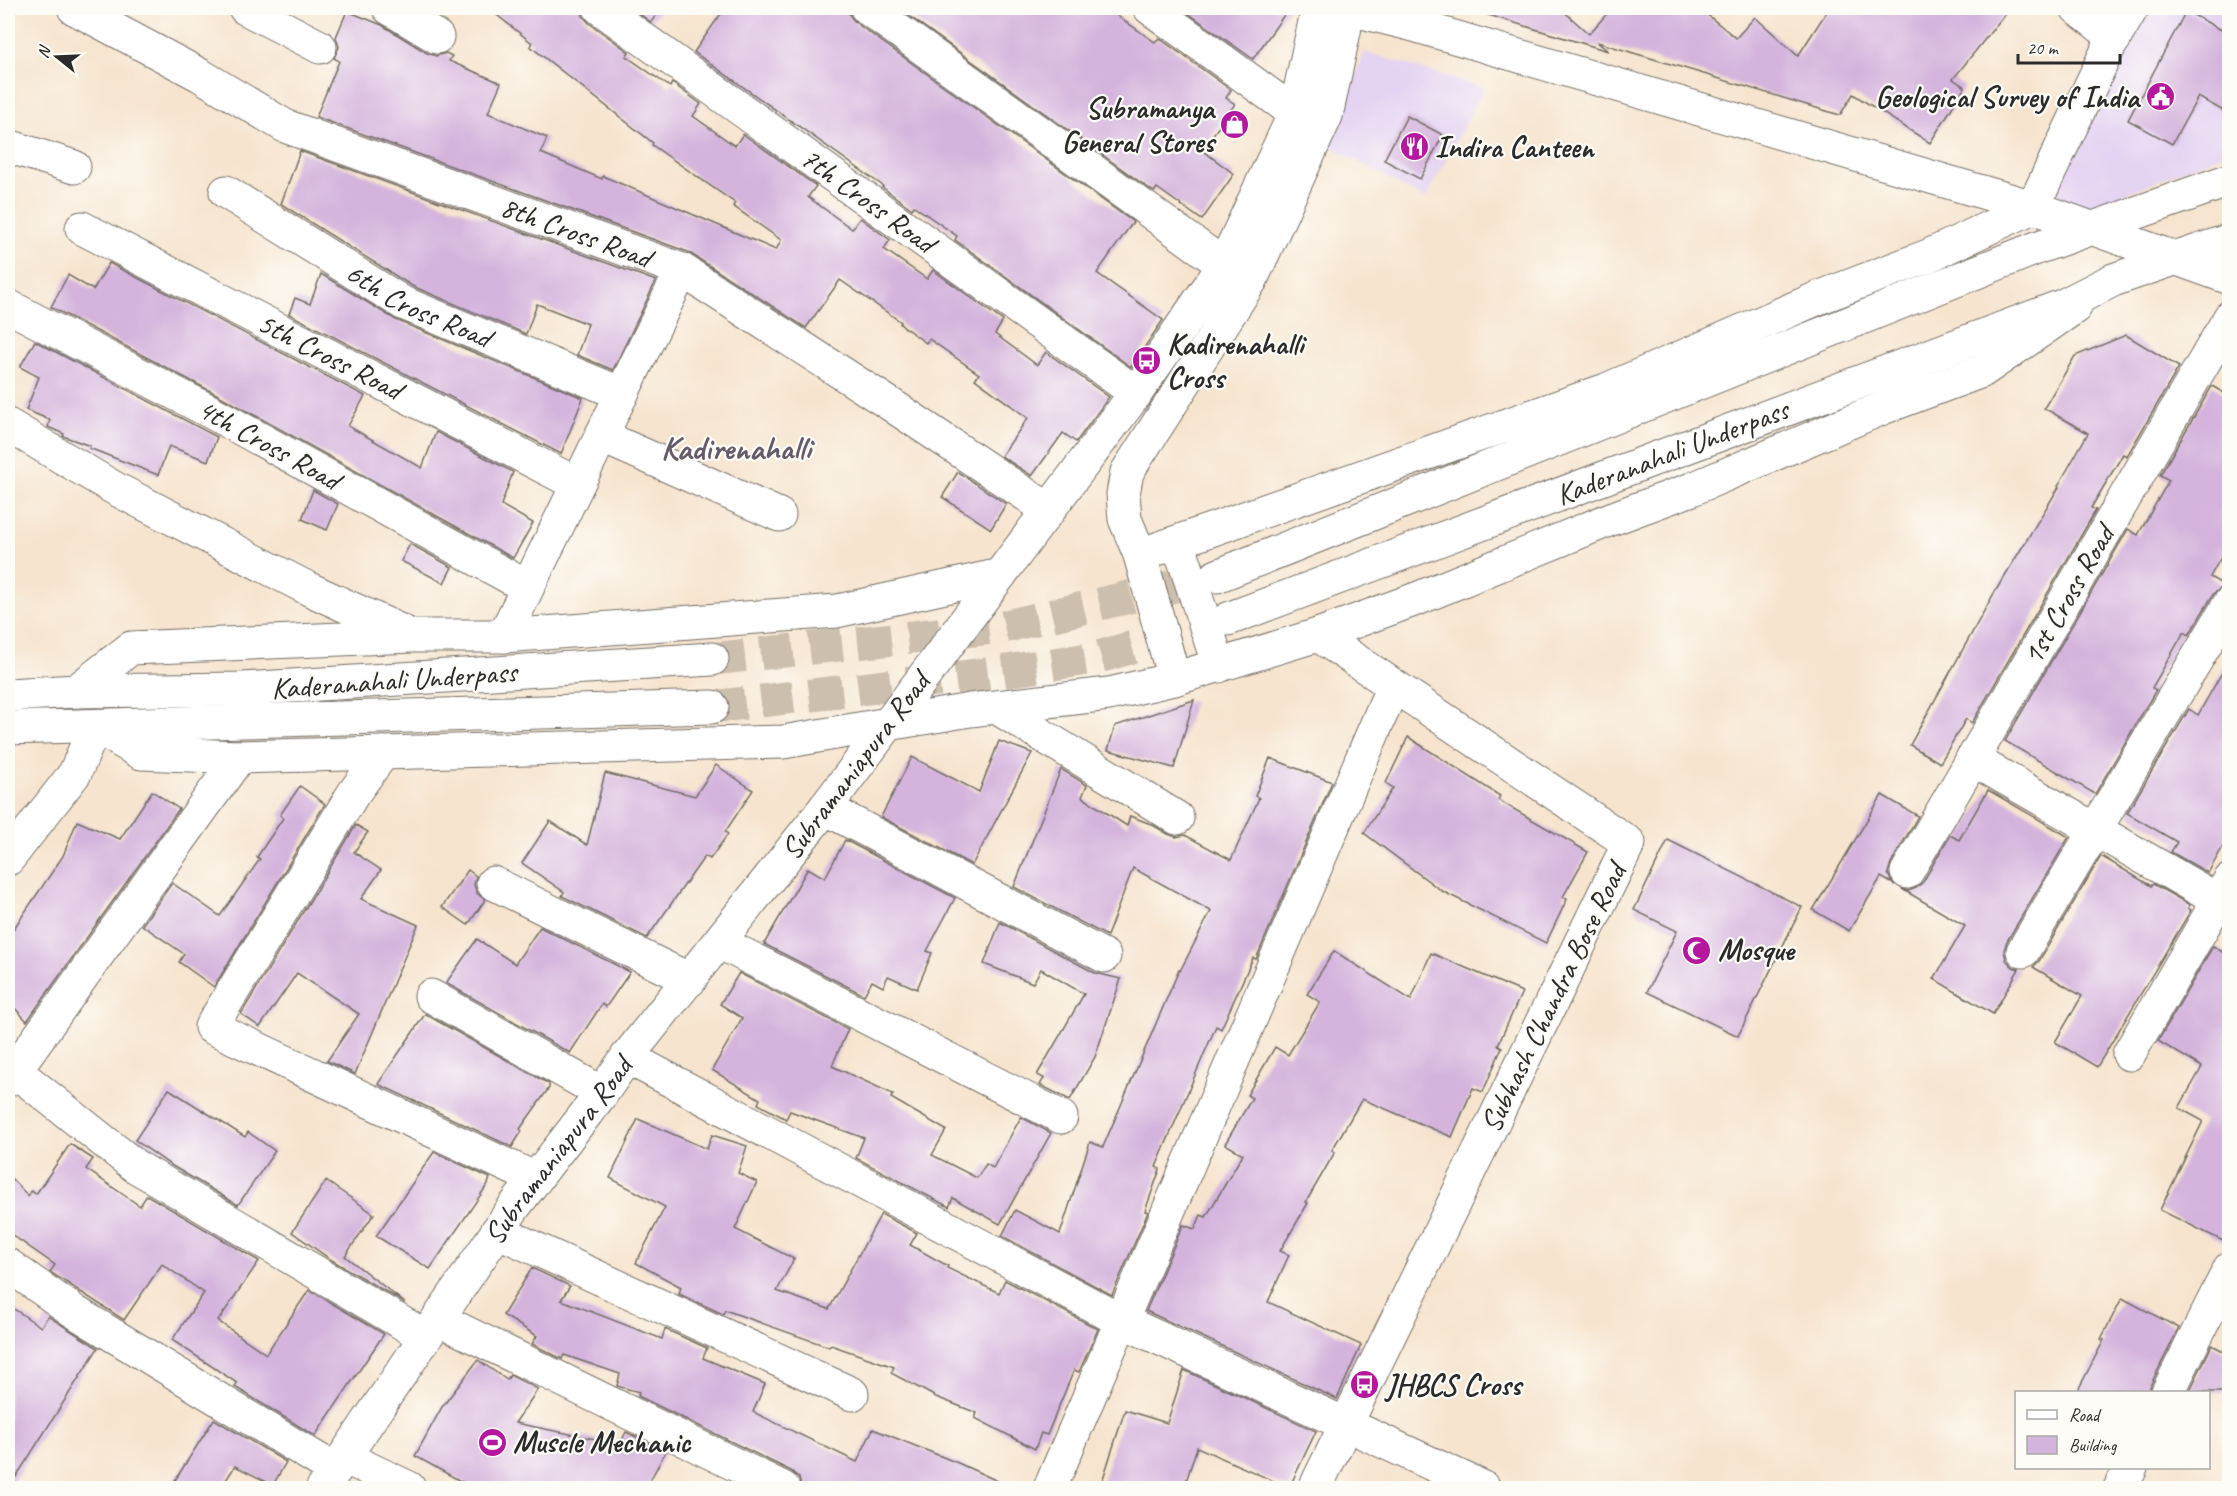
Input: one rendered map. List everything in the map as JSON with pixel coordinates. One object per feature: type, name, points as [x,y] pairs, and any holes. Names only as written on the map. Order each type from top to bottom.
[{"type":"main road","name":"8th Cross Road","points":[[74,8],[200,75],[285,126],[682,270],[1049,510]]},
{"type":"main road","points":[[245,8],[320,47]]},
{"type":"main road","points":[[388,8],[437,36]]},
{"type":"main road","name":"7th Cross Road","points":[[600,8],[1136,393]]},
{"type":"main road","points":[[867,8],[1224,265]]},
{"type":"main road","points":[[1150,8],[1295,113]]},
{"type":"main road","name":"Subramaniapura Road","points":[[334,1472],[497,1231],[627,1057],[690,980],[890,722],[1136,393],[1224,265],[1295,113],[1318,8]]},
{"type":"main road","points":[[1174,680],[1140,555],[1125,519],[1123,494],[1127,472],[1251,280],[1326,116],[1348,8],[1410,24],[2033,207],[2229,278]]},
{"type":"main road","points":[[2077,8],[2115,38]]},
{"type":"main road","points":[[1140,555],[1606,390],[1818,298],[1928,256],[2033,207],[2115,38],[2132,8]]},
{"type":"main road","points":[[8,146],[74,167]]},
{"type":"main road","name":"Kaderanahali Underpass","points":[[1217,576],[2091,227],[2229,180]]},
{"type":"main road","name":"6th Cross Road","points":[[226,192],[403,303],[622,394]]},
{"type":"main road","name":"5th Cross Road","points":[[82,228],[577,484]]},
{"type":"main road","points":[[8,859],[75,773],[95,726],[141,753],[239,757],[783,742],[890,722],[1109,694],[1174,680],[1318,635],[1419,598],[1611,519],[1692,489],[1885,407],[1982,371],[2113,280],[2229,240]]},
{"type":"main road","points":[[504,636],[682,270]]},
{"type":"main road","name":"Kaderanahali Underpass","points":[[1228,619],[2062,306],[2113,280]]},
{"type":"main road","name":"4th Cross Road","points":[[8,306],[211,412],[527,587]]},
{"type":"main road","name":"1st Cross Road","points":[[1907,872],[2229,317]]},
{"type":"main road","points":[[8,425],[114,489],[309,589],[412,636]]},
{"type":"main road","points":[[601,436],[780,514]]},
{"type":"main road","points":[[1178,542],[1219,666]]},
{"type":"main road","points":[[76,692],[131,648],[412,636],[504,636],[837,610],[1000,575]]},
{"type":"main road","points":[[2023,951],[2229,603]]},
{"type":"main road","name":"Subhash Chandra Bose Road","points":[[1315,1488],[1629,843],[1318,635]]},
{"type":"main road","name":"Kaderanahali Underpass","points":[[8,695],[242,689],[712,659]]},
{"type":"main road","points":[[1050,1488],[1393,686]]},
{"type":"main road","name":"Kaderanahali Underpass","points":[[8,728],[712,706]]},
{"type":"main road","points":[[996,707],[1176,818]]},
{"type":"main road","points":[[383,753],[353,794],[211,1026],[536,1179]]},
{"type":"main road","points":[[239,757],[11,1075],[135,1166],[432,1328],[783,1488]]},
{"type":"main road","points":[[1972,759],[2094,830],[2226,896],[2129,1054]]},
{"type":"main road","points":[[825,808],[1104,956]]},
{"type":"main road","points":[[493,883],[690,980]]},
{"type":"main road","points":[[719,942],[1061,1117]]},
{"type":"main road","points":[[431,996],[602,1093]]},
{"type":"main road","points":[[627,1057],[1122,1321],[1484,1488]]},
{"type":"main road","points":[[497,1231],[852,1394]]},
{"type":"main road","points":[[8,1265],[75,1312],[334,1472],[409,1488]]},
{"type":"main road","points":[[2168,1391],[2229,1268]]},
{"type":"main road","points":[[2120,1488],[2130,1469]]},
{"type":"shaded area","name":"Geological Survey of India","points":[[2145,8],[2229,8],[2229,151],[2090,209],[2032,185]]},
{"type":"shaded area","points":[[1365,52],[1484,88],[1425,199],[1325,143]]},
{"type":"building","points":[[488,8],[581,8],[583,16],[589,23],[629,52],[626,56],[670,87],[672,83],[701,104],[693,116],[735,146],[743,134],[816,186],[808,197],[852,229],[860,218],[890,240],[884,249],[927,279],[933,270],[1003,321],[995,334],[1037,365],[1046,352],[1109,397],[1076,442],[1063,433],[1032,476],[1001,456],[1028,418],[975,379],[979,374],[929,339],[926,343],[900,324],[901,322],[840,280],[806,328],[688,252],[316,117],[339,61],[334,58],[339,47],[336,37],[347,11],[382,25],[427,53],[436,56],[446,53],[452,56],[449,61],[501,83],[488,113],[547,138],[541,153],[602,179],[603,176],[776,250],[781,240],[733,206],[735,203],[652,145],[653,143],[530,46],[532,43]]},
{"type":"building","points":[[631,8],[662,8],[651,22]]},
{"type":"building","points":[[725,8],[848,8],[850,16],[856,23],[1133,222],[1097,273],[1163,320],[1131,367],[955,240],[957,236],[914,206],[912,209],[694,52]]},
{"type":"building","points":[[898,8],[1106,8],[1155,42],[1159,38],[1231,90],[1226,98],[1235,104],[1202,150],[1234,174],[1202,220],[1157,188],[1154,192]]},
{"type":"building","points":[[1181,8],[1289,8],[1253,59]]},
{"type":"building","points":[[1486,8],[1560,8],[1589,34],[1612,8],[1699,8],[1736,38],[1755,17],[1798,56],[1829,8],[2010,8],[1953,79],[1965,87],[1930,143],[1853,94],[1840,115],[1597,42],[1608,51],[1485,14]]},
{"type":"building","points":[[2186,11],[2229,34],[2229,114],[2198,97],[2172,144],[2128,120]]},
{"type":"building","name":"Indira Canteen","points":[[1407,116],[1443,135],[1420,179],[1384,160]]},
{"type":"building","points":[[300,151],[656,281],[613,370],[577,355],[588,324],[537,304],[526,334],[412,286],[281,204]]},
{"type":"building","points":[[109,263],[365,396],[348,426],[422,468],[436,432],[513,472],[501,505],[533,523],[513,558],[220,396],[51,307],[68,275],[93,290]]},
{"type":"building","points":[[321,274],[396,320],[583,398],[561,454],[289,314],[295,298],[310,304]]},
{"type":"building","points":[[2126,335],[2179,367],[2127,456],[2123,454],[2091,508],[2096,510],[1972,723],[1966,719],[1940,763],[1910,745],[1993,595],[2059,487],[2088,433],[2044,408],[2075,356]]},
{"type":"building","points":[[35,341],[217,437],[208,461],[169,446],[158,475],[89,448],[90,446],[63,436],[64,434],[48,427],[50,420],[26,410],[39,377],[20,367]]},
{"type":"building","points":[[2212,386],[2229,396],[2229,543],[2210,577],[2225,586],[2214,593],[2189,635],[2184,632],[2152,688],[2156,690],[2095,794],[2005,741],[2128,529],[2138,535],[2169,480],[2160,475]]},
{"type":"building","points":[[958,472],[1006,504],[991,529],[942,497]]},
{"type":"building","points":[[313,490],[338,504],[327,530],[302,519]]},
{"type":"building","points":[[410,544],[452,567],[444,583],[401,561]]},
{"type":"building","points":[[2229,660],[2229,836],[2208,873],[2171,852],[2177,842],[2127,813],[2189,709],[2198,715]]},
{"type":"building","points":[[1194,700],[1174,768],[1108,750],[1115,726]]},
{"type":"building","points":[[1408,737],[1500,796],[1498,800],[1588,852],[1563,897],[1567,899],[1546,943],[1442,891],[1364,833],[1393,788],[1386,783]]},
{"type":"building","points":[[999,741],[1032,753],[972,865],[881,817],[912,757],[979,792]]},
{"type":"building","points":[[1270,758],[1332,782],[1256,959],[1253,958],[1221,1029],[1216,1026],[1156,1167],[1160,1169],[1145,1211],[1148,1212],[1112,1295],[1002,1236],[1015,1210],[1060,1234],[1090,1142],[1103,1147],[1179,970],[1211,911],[1133,868],[1107,936],[1014,887],[1061,769],[1087,785],[1082,797],[1127,826],[1130,816],[1176,837],[1185,835],[1231,860],[1259,798],[1255,796]]},
{"type":"building","points":[[716,765],[753,790],[725,832],[728,834],[710,859],[705,856],[647,938],[562,896],[564,892],[522,863],[550,821],[587,845],[605,773],[695,796]]},
{"type":"building","points":[[300,786],[325,804],[214,987],[179,962],[184,954],[142,925],[172,883],[220,916],[260,859],[257,857],[283,818],[280,815]]},
{"type":"building","points":[[1988,790],[2069,837],[2007,941],[2004,950],[2006,960],[2019,969],[1993,1014],[1934,979],[1965,926],[1902,889],[1908,891],[1923,882],[1950,835],[1959,840]]},
{"type":"building","points":[[152,791],[179,809],[27,1021],[8,1001],[8,937],[63,856],[77,821],[120,839]]},
{"type":"building","points":[[1882,795],[1918,816],[1891,863],[1888,873],[1895,885],[1881,877],[1849,931],[1813,910]]},
{"type":"building","points":[[356,825],[368,832],[354,852],[381,870],[361,899],[418,925],[355,1074],[327,1061],[359,1014],[297,973],[260,1027],[241,1014]]},
{"type":"building","points":[[845,840],[955,898],[927,951],[932,953],[917,989],[888,976],[883,987],[872,981],[864,995],[764,944],[808,868],[825,878]]},
{"type":"building","name":"Mosque","points":[[1668,840],[1802,907],[1738,1036],[1647,992],[1677,931],[1634,910]]},
{"type":"building","points":[[2101,856],[2151,886],[2153,884],[2190,905],[2188,908],[2191,910],[2097,1067],[2055,1042],[2082,996],[2033,967],[2039,961]]},
{"type":"building","points":[[468,870],[476,876],[474,885],[477,893],[485,900],[468,925],[442,907]]},
{"type":"building","points":[[1000,922],[1095,973],[1121,979],[1095,1057],[1070,1100],[1040,1085],[1044,1078],[1037,1075],[1084,994],[1041,969],[1033,983],[984,964]]},
{"type":"building","points":[[540,927],[630,972],[606,1007],[602,1004],[570,1053],[446,983],[477,939],[515,964]]},
{"type":"building","points":[[2213,946],[2229,956],[2229,1244],[2160,1210],[2203,1121],[2179,1108],[2202,1067],[2158,1041]]},
{"type":"building","points":[[1334,951],[1411,1000],[1431,953],[1522,992],[1498,1045],[1502,1047],[1483,1092],[1473,1088],[1452,1137],[1362,1099],[1332,1150],[1335,1152],[1280,1251],[1289,1255],[1268,1302],[1361,1345],[1337,1399],[1146,1311],[1183,1225],[1195,1229],[1201,1215],[1206,1217],[1243,1154],[1225,1144],[1252,1098],[1247,1095],[1275,1047],[1288,1055],[1320,1002],[1307,994]]},
{"type":"building","points":[[739,973],[848,1029],[832,1066],[893,1094],[891,1098],[946,1130],[932,1155],[977,1178],[986,1164],[993,1168],[1021,1117],[1051,1133],[1000,1224],[953,1198],[949,1207],[856,1158],[864,1138],[790,1111],[786,1119],[758,1104],[760,1099],[712,1070],[742,1018],[720,1004]]},
{"type":"building","points":[[425,1014],[549,1084],[549,1088],[520,1129],[522,1131],[512,1147],[378,1084]]},
{"type":"building","points":[[169,1089],[245,1137],[248,1132],[275,1151],[238,1205],[169,1164],[135,1140]]},
{"type":"building","points":[[638,1119],[707,1149],[712,1135],[747,1146],[738,1173],[757,1182],[735,1229],[794,1259],[777,1291],[829,1309],[881,1214],[917,1233],[910,1245],[948,1266],[947,1268],[999,1293],[1005,1280],[1098,1329],[1079,1372],[1074,1370],[1047,1435],[1041,1433],[1035,1449],[975,1418],[977,1413],[936,1397],[891,1373],[894,1367],[831,1345],[829,1347],[725,1310],[723,1314],[679,1294],[681,1287],[636,1263],[665,1207],[610,1178]]},
{"type":"building","points":[[70,1144],[93,1159],[86,1169],[140,1206],[147,1195],[259,1261],[218,1321],[266,1354],[309,1290],[384,1334],[315,1436],[235,1387],[237,1383],[172,1340],[204,1293],[162,1264],[124,1320],[50,1272],[55,1265],[8,1232],[8,1175],[28,1196],[31,1191],[36,1194]]},
{"type":"building","points":[[434,1152],[490,1178],[430,1269],[376,1236]]},
{"type":"building","points":[[326,1181],[374,1214],[345,1256],[405,1303],[330,1259],[292,1232]]},
{"type":"building","points":[[532,1268],[570,1286],[561,1300],[662,1339],[665,1329],[707,1348],[703,1358],[765,1384],[753,1412],[857,1462],[873,1429],[1013,1488],[801,1488],[799,1478],[791,1471],[638,1396],[639,1392],[617,1386],[620,1374],[564,1355],[562,1359],[532,1344],[537,1336],[503,1315]]},
{"type":"building","points":[[2122,1298],[2179,1328],[2149,1391],[2078,1391],[2104,1340],[2101,1339]]},
{"type":"building","points":[[8,1305],[41,1327],[48,1316],[98,1348],[9,1488]]},
{"type":"building","points":[[2212,1345],[2229,1354],[2229,1392],[2189,1391]]},
{"type":"building","points":[[478,1360],[507,1380],[510,1375],[538,1389],[515,1423],[620,1444],[626,1432],[666,1451],[646,1488],[473,1488],[415,1456],[442,1407]]},
{"type":"building","points":[[1184,1370],[1316,1431],[1289,1488],[1197,1447],[1184,1488],[1100,1488],[1125,1410],[1167,1423]]},
{"type":"building","points":[[214,1419],[286,1462],[273,1485],[235,1466],[221,1488],[170,1488]]},
{"type":"tunnel","points":[[712,659],[1003,627],[1217,576]]},
{"type":"tunnel","points":[[712,707],[986,674],[1095,658],[1228,619]]},
{"type":"place","name":"Geological Survey of India","points":[[2160,97]]},
{"type":"place","name":"Subramanya General Stores","points":[[1235,125]]},
{"type":"place","name":"Indira Canteen","points":[[1414,147]]},
{"type":"place","name":"Kadirenahalli Cross","points":[[1146,361]]},
{"type":"place","name":"Mosque","points":[[1697,950]]},
{"type":"place","name":"JHBCS Cross","points":[[1365,1385]]},
{"type":"place","name":"Muscle Mechanic","points":[[492,1442]]},
{"type":"district","name":"Kadirenahalli","points":[[736,447]]}]
